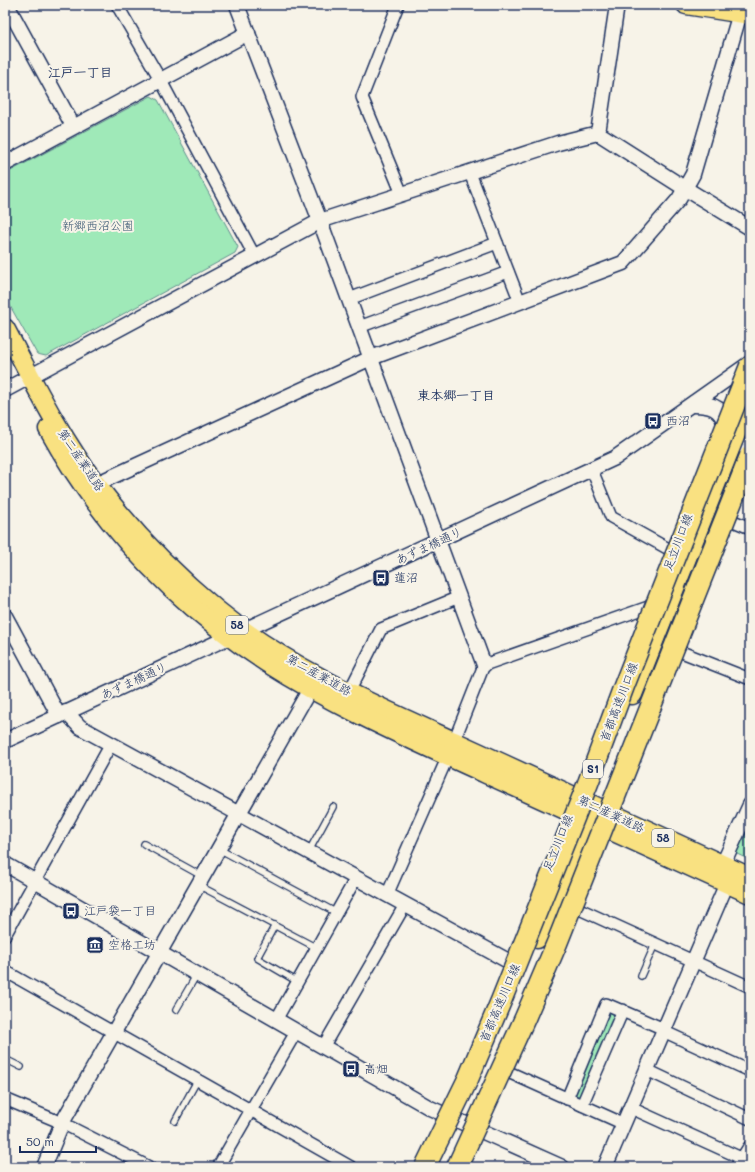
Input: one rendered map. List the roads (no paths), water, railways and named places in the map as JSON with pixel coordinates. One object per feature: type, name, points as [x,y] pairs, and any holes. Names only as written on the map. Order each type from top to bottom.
[{"type":"highway","name":"首都高速川口線","points":[[425,1167],[468,1079],[501,1001],[588,784],[624,686],[749,363]]},
{"type":"highway","points":[[682,587],[750,396]]},
{"type":"highway","points":[[434,1167],[470,1093],[540,939],[592,814],[682,587],[750,427]]},
{"type":"highway","points":[[457,1167],[525,1018],[557,943],[750,456]]},
{"type":"highway","points":[[444,1167],[498,1050],[540,939]]},
{"type":"main road","points":[[686,5],[745,14]]},
{"type":"main road","name":"第二産業道路","points":[[5,328],[25,378],[66,463],[103,514],[162,582],[237,634],[290,659],[451,749]]},
{"type":"main road","name":"第二産業道路","points":[[5,351],[54,419],[96,484],[136,531],[268,664],[310,689],[343,706],[451,749],[592,814],[750,894]]},
{"type":"main road","name":"足立川口線","points":[[462,1167],[506,1071],[575,907],[592,814],[654,604],[749,363]]},
{"type":"main road","points":[[694,404],[715,407],[722,415],[725,424]]},
{"type":"main road","name":"足立川口線","points":[[418,1167],[444,1115],[510,962],[592,814],[679,651],[750,471]]},
{"type":"main road","name":"第二産業道路","points":[[592,814],[723,864],[750,877]]},
{"type":"street","points":[[7,5],[73,126]]},
{"type":"street","points":[[117,5],[160,79],[254,255]]},
{"type":"street","points":[[237,5],[320,221],[484,665],[451,749],[387,895]]},
{"type":"street","points":[[398,5],[362,97],[402,194]]},
{"type":"street","points":[[598,133],[616,5]]},
{"type":"street","points":[[96,484],[370,358],[622,264],[686,190],[693,174],[745,14]]},
{"type":"street","points":[[5,164],[160,79],[248,33]]},
{"type":"street","points":[[5,390],[254,255],[320,221],[558,144],[598,133],[686,190],[750,228]]},
{"type":"street","points":[[470,173],[520,302]]},
{"type":"street","points":[[349,299],[497,243]]},
{"type":"street","points":[[359,327],[508,272]]},
{"type":"street","name":"あずま橋通り","points":[[5,741],[592,470],[636,445],[749,363]]},
{"type":"street","points":[[592,470],[612,517],[674,552]]},
{"type":"street","points":[[731,520],[750,528]]},
{"type":"street","points":[[349,692],[381,629],[459,597]]},
{"type":"street","points":[[484,665],[654,604]]},
{"type":"street","points":[[5,616],[63,714],[80,727],[238,815],[309,851],[510,962]]},
{"type":"street","points":[[679,651],[750,679]]},
{"type":"street","points":[[44,1167],[62,1123],[310,689]]},
{"type":"street","points":[[5,935],[111,744]]},
{"type":"street","points":[[723,864],[750,805]]},
{"type":"street","points":[[5,864],[296,1032],[444,1115],[562,1167]]},
{"type":"street","points":[[276,1020],[356,878]]},
{"type":"street","points":[[605,1167],[692,961],[727,883]]},
{"type":"street","points":[[323,1047],[405,905]]},
{"type":"street","points":[[575,907],[750,987]]},
{"type":"street","points":[[5,971],[351,1167]]},
{"type":"street","points":[[566,1098],[606,1004],[623,1010],[750,1071]]},
{"type":"street","points":[[582,1106],[623,1010]]},
{"type":"street","points":[[218,1167],[296,1032]]},
{"type":"street","points":[[646,1070],[750,1119]]},
{"type":"street","points":[[506,1071],[624,1124]]},
{"type":"street","points":[[5,1099],[62,1123],[149,1167]]},
{"type":"street","points":[[631,1108],[745,1159]]},
{"type":"lane","points":[[309,851],[333,806]]},
{"type":"lane","points":[[144,844],[275,925],[317,948]]},
{"type":"lane","points":[[219,849],[337,913]]},
{"type":"lane","points":[[275,925],[257,958],[298,982]]},
{"type":"lane","points":[[641,976],[655,944]]},
{"type":"lane","points":[[176,1010],[197,974]]},
{"type":"lane","points":[[5,1059],[21,1067]]},
{"type":"lane","points":[[175,1121],[198,1079]]},
{"type":"place","name":"西沼","points":[[653,421]]},
{"type":"place","name":"蓮沼","points":[[381,578]]},
{"type":"place","name":"江戸袋一丁目","points":[[71,911]]},
{"type":"place","name":"空格工坊","points":[[95,945]]},
{"type":"place","name":"高畑","points":[[351,1069]]},
{"type":"district","name":"江戸一丁目","points":[[80,72]]},
{"type":"district","name":"東本郷一丁目","points":[[456,395]]},
{"type":"park label","name":"新郷西沼公園","points":[[98,226]]}]
